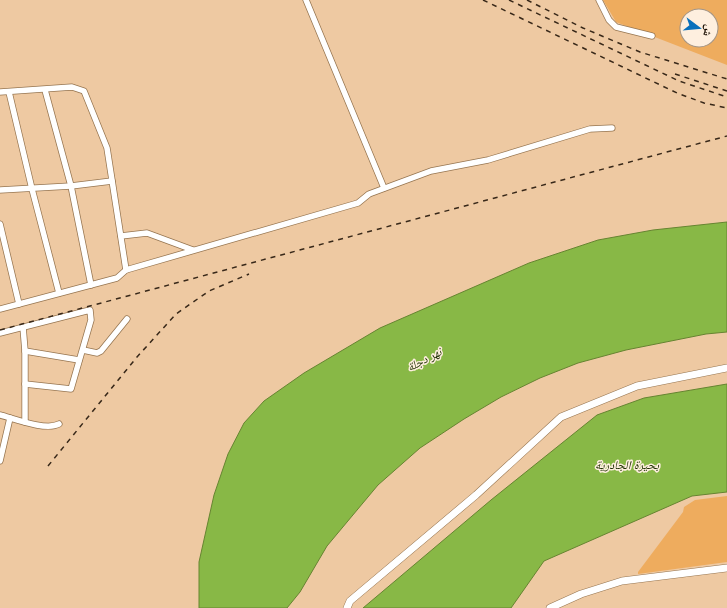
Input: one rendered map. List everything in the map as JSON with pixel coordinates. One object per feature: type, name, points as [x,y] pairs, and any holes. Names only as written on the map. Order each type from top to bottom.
[{"type":"street","points":[[306,0],[384,188]]},
{"type":"street","points":[[599,0],[609,20],[616,27],[652,36]]},
{"type":"street","points":[[0,92],[72,87],[84,91],[108,148],[126,270]]},
{"type":"street","points":[[45,90],[71,186],[91,285]]},
{"type":"street","points":[[9,92],[59,293]]},
{"type":"street","points":[[0,309],[117,278],[126,270],[358,203],[369,194],[431,171],[488,160],[590,130],[612,128]]},
{"type":"street","points":[[0,190],[71,186],[112,181]]},
{"type":"street","points":[[0,224],[19,304]]},
{"type":"street","points":[[121,236],[147,233],[194,251]]},
{"type":"street","points":[[0,333],[90,310],[91,320],[70,390],[25,384]]},
{"type":"street","points":[[83,350],[97,353],[101,351],[127,319]]},
{"type":"street","points":[[23,327],[26,351],[25,422]]},
{"type":"street","points":[[26,351],[79,360]]},
{"type":"street","points":[[348,608],[350,601],[476,495],[561,417],[637,386],[727,368]]},
{"type":"street","points":[[0,415],[45,426],[55,426],[59,424]]},
{"type":"street","points":[[0,461],[10,418]]},
{"type":"street","points":[[550,608],[581,594],[622,581],[727,568]]},
{"type":"shaded area","points":[[603,0],[727,0],[727,65],[683,48],[719,48],[719,8],[679,8],[679,46],[616,22]]},
{"type":"shaded area","points":[[727,496],[727,562],[638,574],[683,512],[684,507],[695,500]]},
{"type":"water","name":"نهر دجلة","points":[[727,222],[727,332],[706,334],[626,350],[578,363],[540,378],[501,397],[420,448],[378,485],[327,546],[300,592],[287,608],[199,608],[199,562],[214,495],[228,454],[244,423],[264,401],[304,373],[380,328],[529,263],[598,240],[653,230]]},
{"type":"water","name":"بحيرة الجادرية","points":[[727,384],[727,492],[692,496],[544,561],[511,608],[363,608],[491,500],[597,415],[644,398]]},
{"type":"railway","points":[[483,0],[677,93],[704,103],[727,108]]},
{"type":"railway","points":[[509,0],[679,81],[727,97]]},
{"type":"railway","points":[[527,0],[583,28],[640,52],[727,79]]},
{"type":"railway","points":[[675,74],[727,91]]},
{"type":"railway","points":[[0,330],[727,136]]},
{"type":"railway","points":[[48,466],[137,357],[176,314],[209,291],[249,274]]}]
